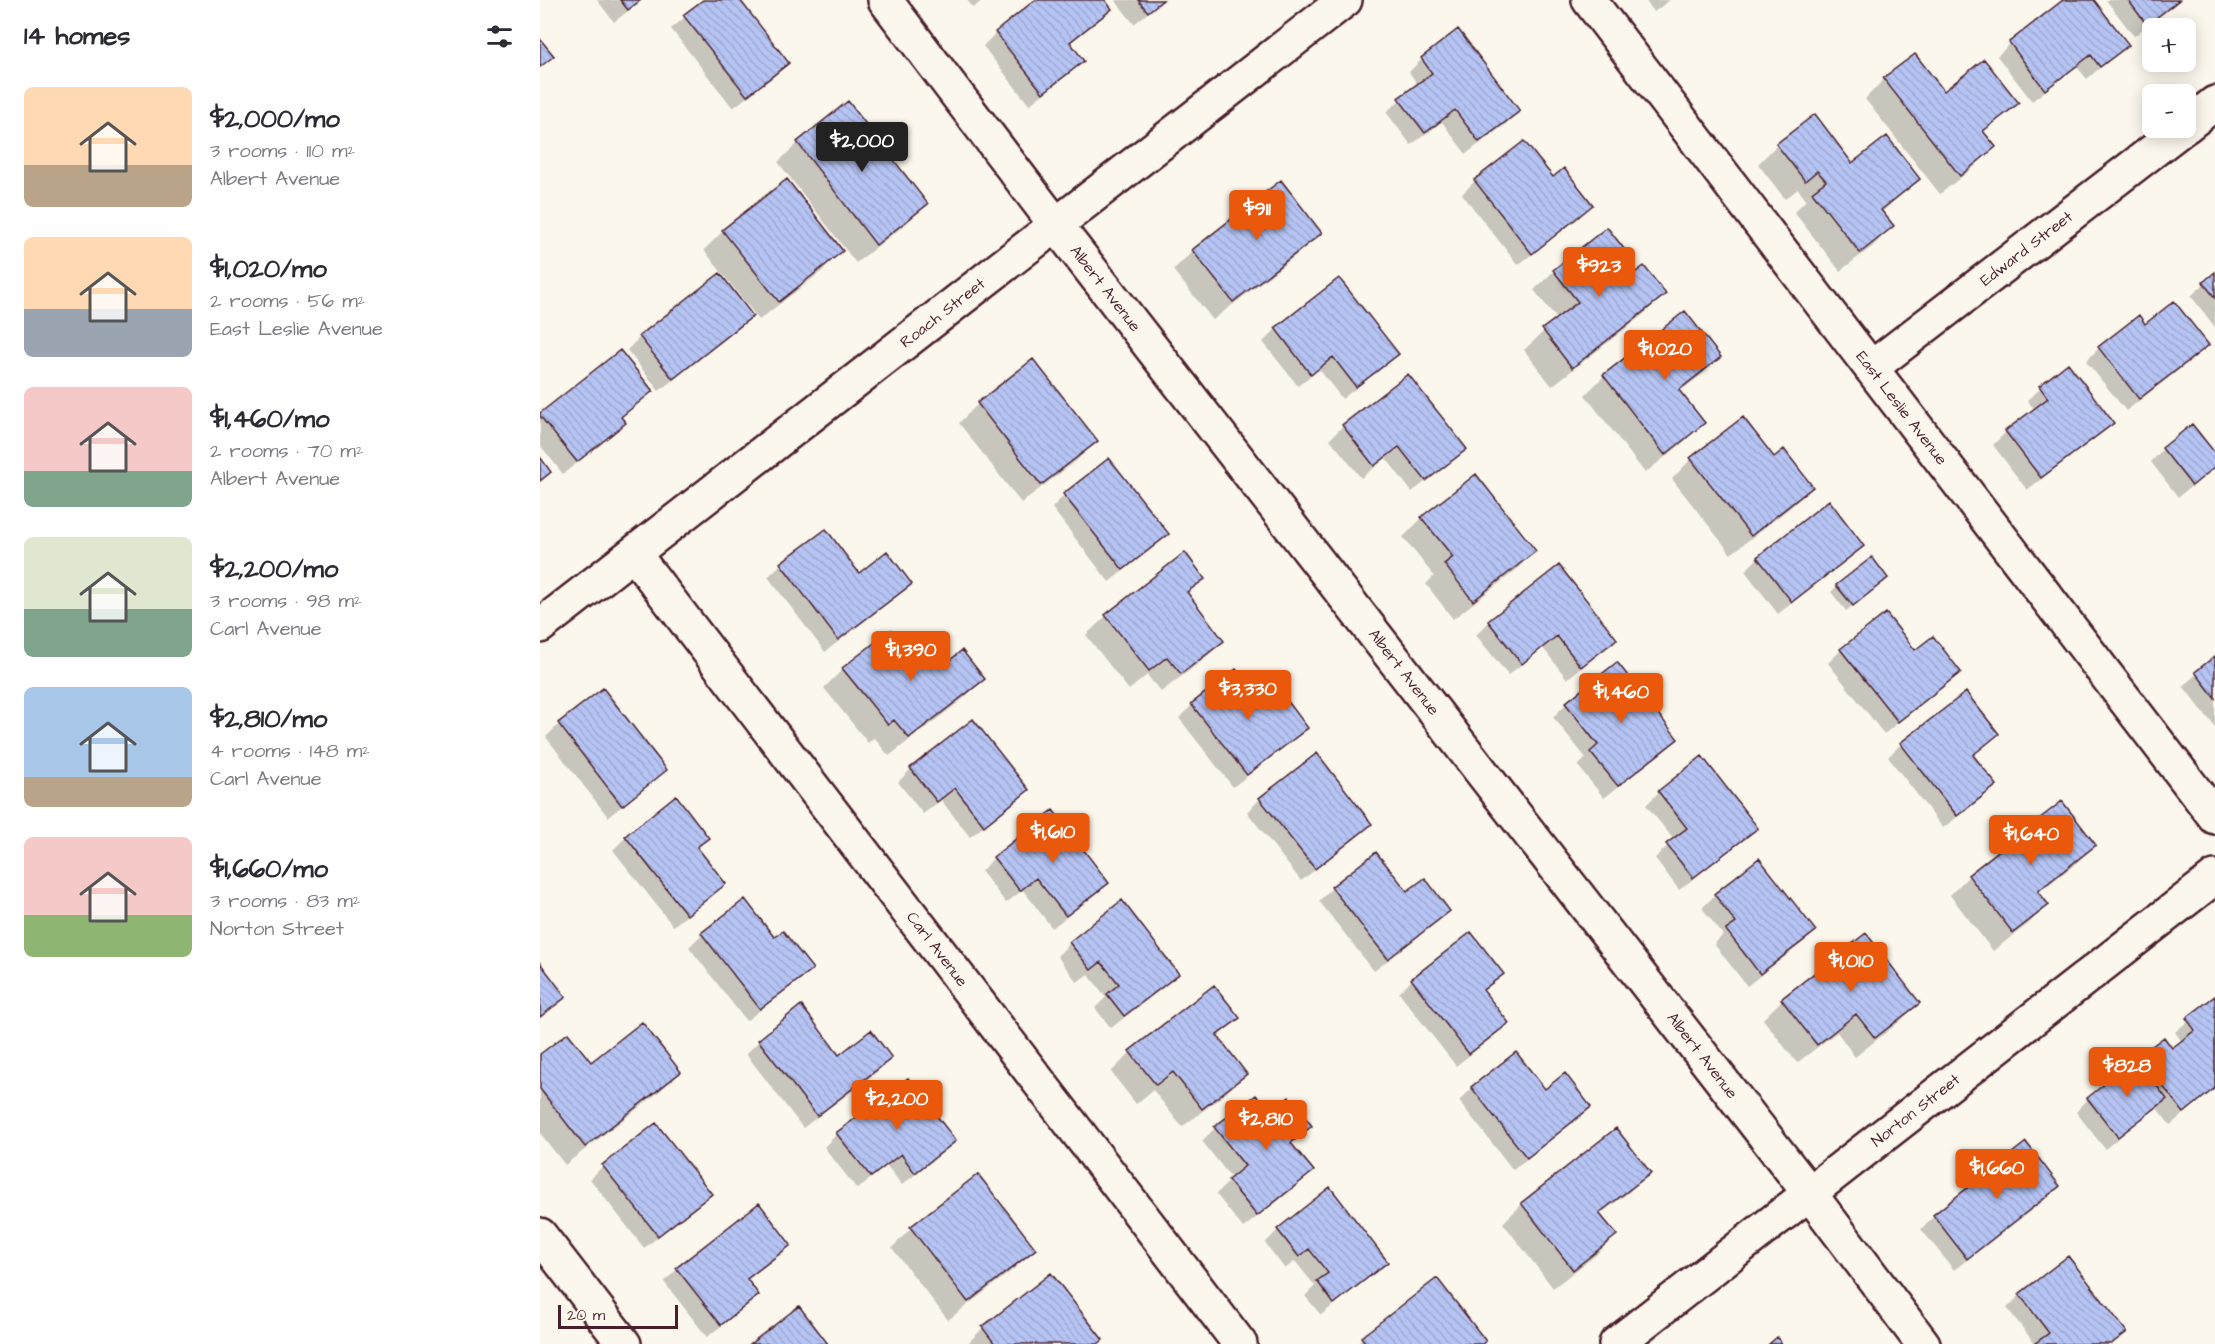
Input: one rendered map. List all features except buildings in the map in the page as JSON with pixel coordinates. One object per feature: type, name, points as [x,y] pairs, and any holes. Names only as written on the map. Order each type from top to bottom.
[{"type":"street","name":"Albert Avenue","points":[[885,0],[1056,225],[1810,1194],[1923,1344]]},
{"type":"street","name":"Roach Street","points":[[540,626],[1345,0]]},
{"type":"street","name":"East Leslie Avenue","points":[[1589,0],[2215,817]]},
{"type":"street","name":"Edward Street","points":[[2196,118],[2215,103]]},
{"type":"street","name":"Edward Street","points":[[1871,368],[2170,138]]},
{"type":"street","name":"Carl Avenue","points":[[634,554],[1240,1344]]},
{"type":"street","name":"Norton Street","points":[[1616,1344],[2215,877]]},
{"type":"street","points":[[540,1235],[624,1344]]}]
